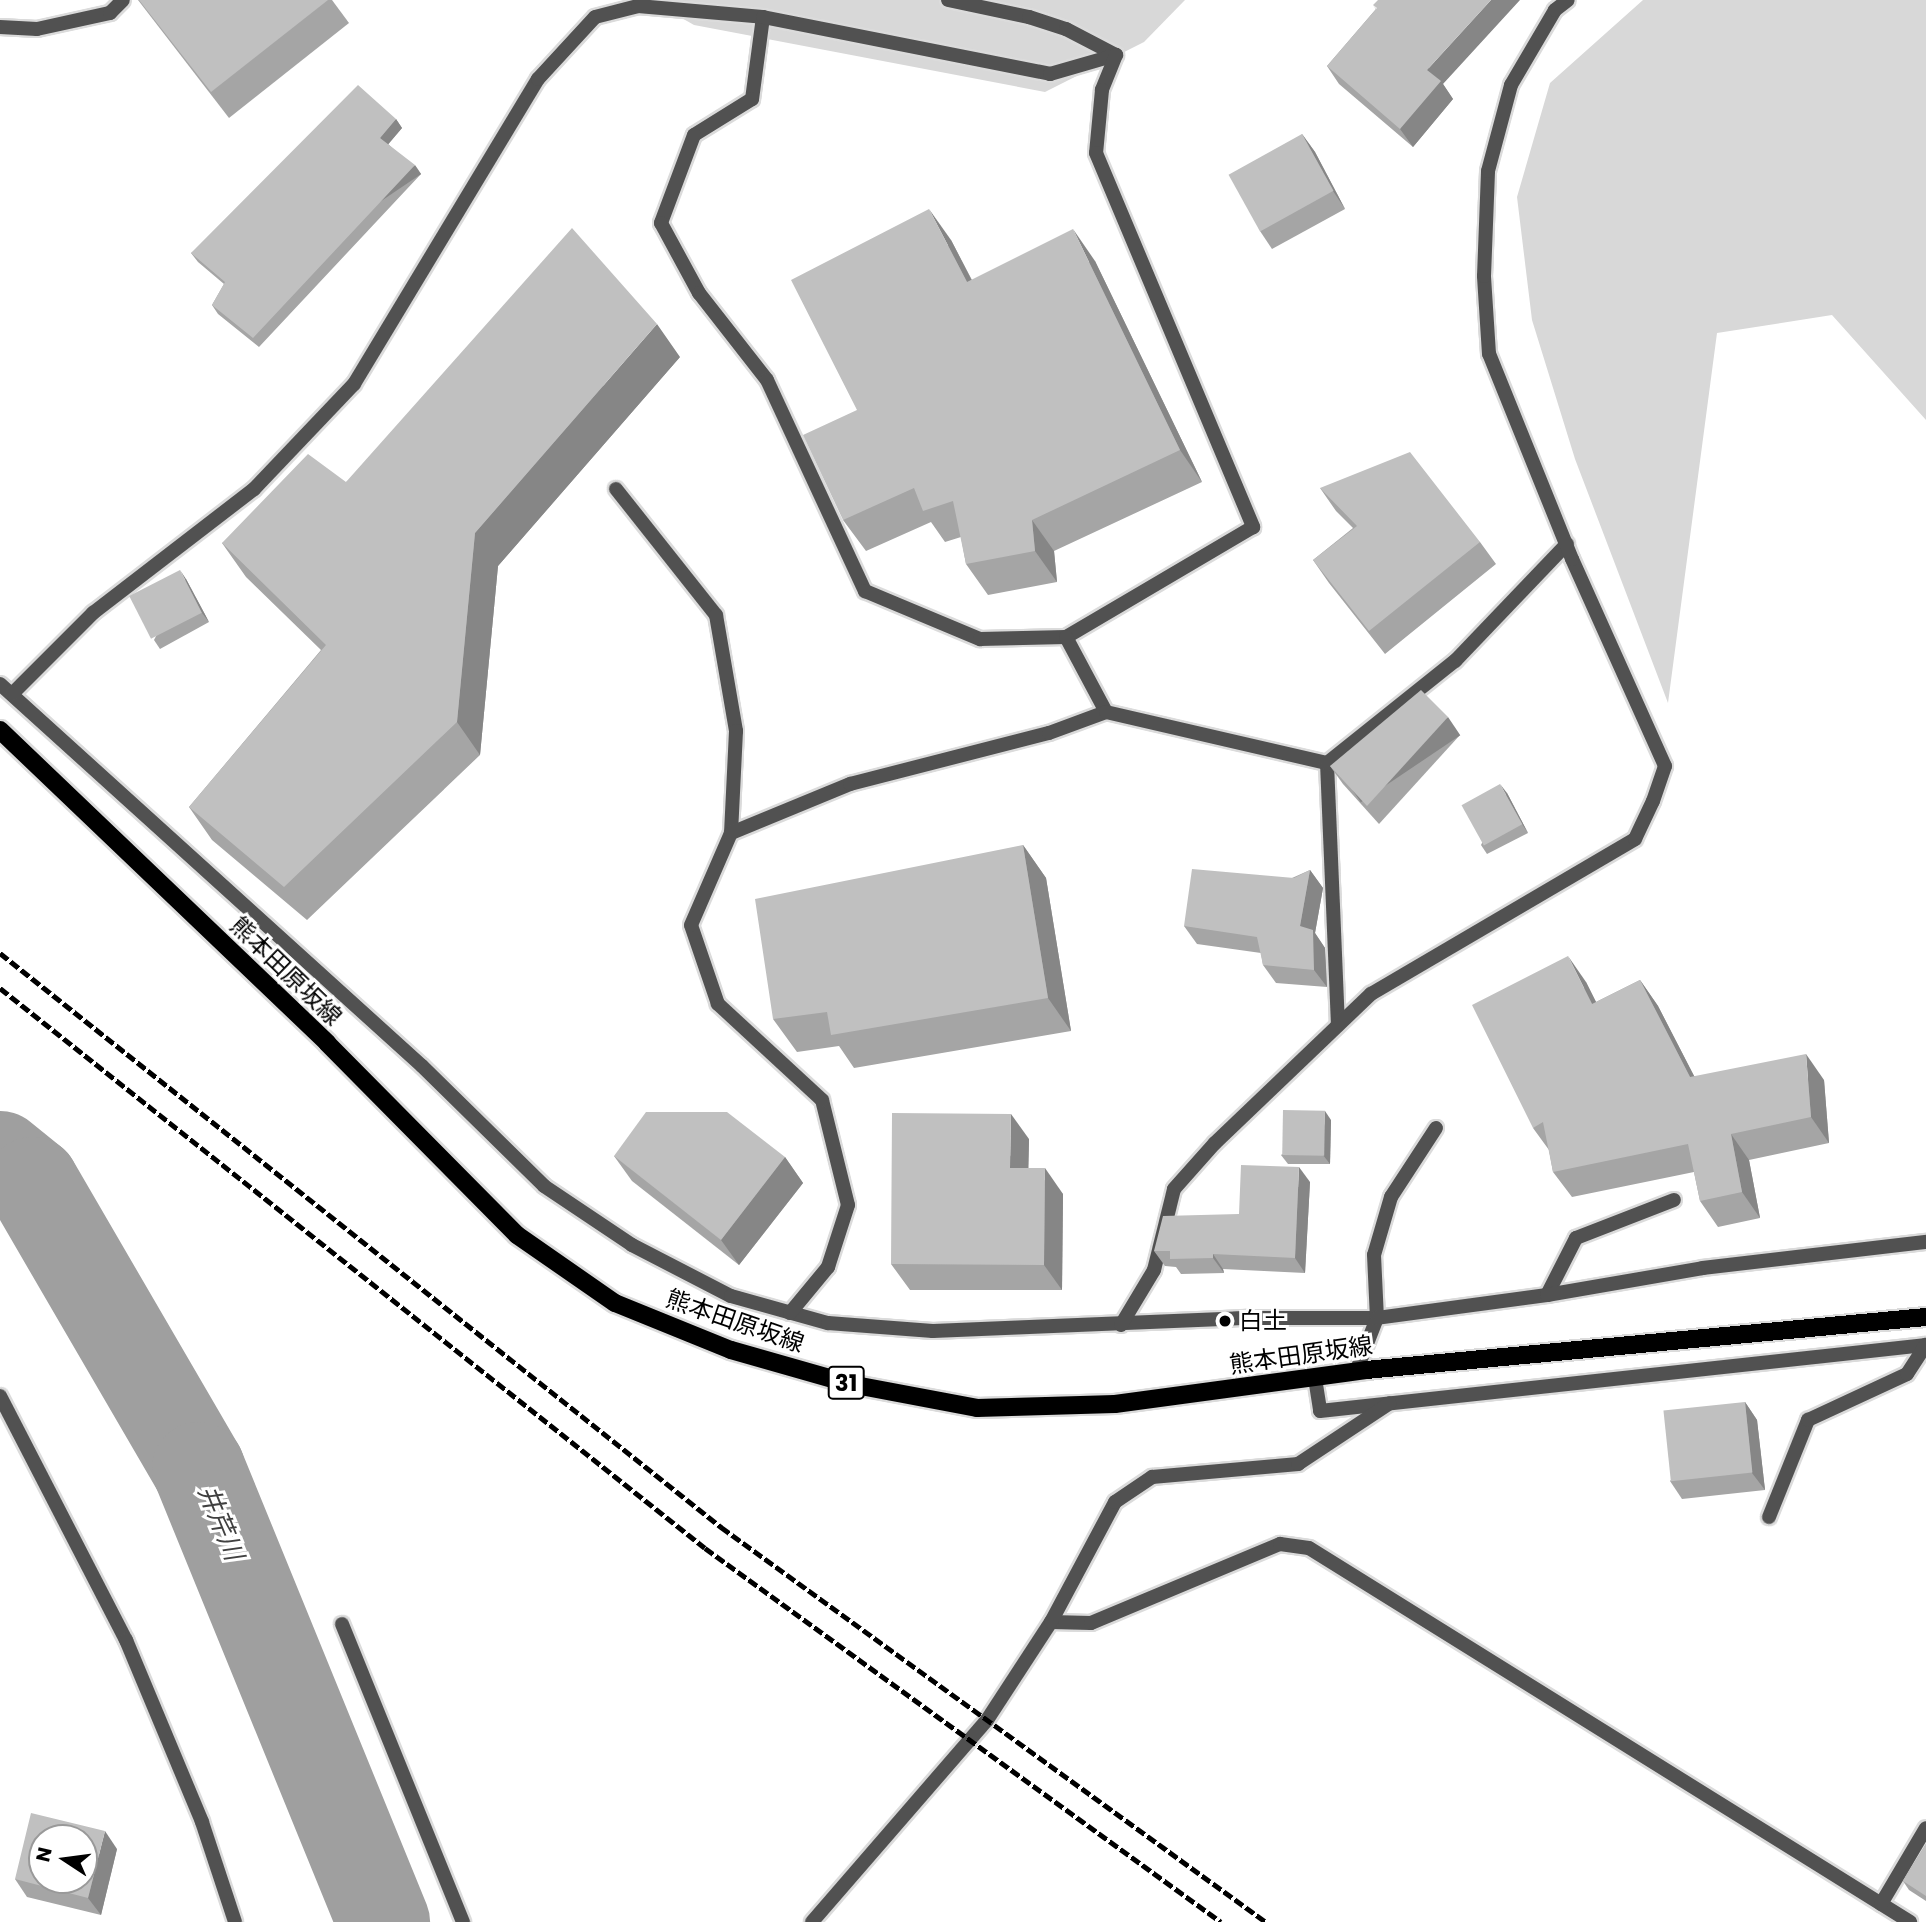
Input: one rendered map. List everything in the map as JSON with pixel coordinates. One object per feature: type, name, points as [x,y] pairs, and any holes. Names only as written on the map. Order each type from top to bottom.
[{"type":"main road","name":"熊本田原坂線","points":[[0,730],[327,1043],[517,1235],[615,1303],[731,1350],[837,1381],[977,1408],[1115,1404],[1356,1372],[1926,1317]]},
{"type":"street","points":[[0,27],[37,29],[110,13],[123,0]]},
{"type":"street","points":[[948,0],[1041,21],[1116,55]]},
{"type":"street","points":[[1121,1325],[1154,1270],[1174,1189],[1371,994],[1635,839],[1653,801],[1665,766],[1567,544],[1489,354],[1484,276],[1489,172],[1511,85],[1555,9],[1568,0]]},
{"type":"street","points":[[12,694],[93,613],[254,489],[354,384],[538,79],[595,17],[638,6],[763,17],[1051,74],[1116,55]]},
{"type":"street","points":[[763,17],[752,99],[694,135],[661,223],[699,293],[767,380],[865,591],[980,639],[1066,637],[1252,527],[1096,153],[1102,90],[1116,55]]},
{"type":"street","points":[[616,489],[716,615],[736,732],[731,833],[691,925],[718,1004],[822,1100],[848,1205],[828,1267],[790,1313]]},
{"type":"street","points":[[1327,763],[1455,661],[1567,544]]},
{"type":"street","points":[[1066,637],[1106,712]]},
{"type":"street","points":[[0,684],[412,1057],[544,1186],[632,1245],[732,1296],[790,1313],[828,1323],[933,1331],[1248,1318],[1377,1318],[1547,1295],[1703,1268],[1926,1242]]},
{"type":"street","points":[[731,833],[850,784],[1049,733],[1106,712],[1327,763]]},
{"type":"street","points":[[1327,763],[1338,1025]]},
{"type":"street","points":[[1356,1372],[1377,1318],[1374,1255],[1391,1197],[1436,1128]]},
{"type":"street","points":[[1547,1295],[1576,1238],[1674,1200]]},
{"type":"street","points":[[1315,1378],[1320,1411],[1926,1345]]},
{"type":"street","points":[[1769,1517],[1808,1420],[1907,1374],[1926,1345]]},
{"type":"street","points":[[0,1396],[126,1640],[202,1822],[235,1922]]},
{"type":"street","points":[[812,1922],[987,1720],[1051,1622],[1115,1502],[1152,1477],[1298,1464],[1390,1403]]},
{"type":"street","points":[[1051,1622],[1091,1623],[1280,1545],[1309,1548],[1910,1922]]},
{"type":"street","points":[[342,1624],[463,1922]]},
{"type":"street","points":[[1881,1904],[1926,1828]]},
{"type":"shaded area","points":[[650,0],[1185,0],[1144,42],[1045,92],[694,25]]},
{"type":"shaded area","points":[[1643,0],[1926,0],[1926,420],[1832,315],[1717,333],[1668,703],[1575,459],[1532,320],[1517,197],[1550,83]]},
{"type":"building","points":[[139,0],[328,0],[211,92]]},
{"type":"building","points":[[1378,0],[1491,0],[1427,70],[1441,81],[1400,129],[1327,66],[1377,8],[1373,5]]},
{"type":"building","points":[[358,85],[396,119],[380,138],[415,165],[253,338],[212,305],[225,282],[191,253]]},
{"type":"building","points":[[1302,134],[1334,191],[1260,232],[1229,175]]},
{"type":"building","points":[[929,209],[967,282],[1073,229],[1180,450],[1032,520],[1035,551],[966,564],[953,501],[923,511],[914,488],[843,520],[803,435],[857,410],[791,280]]},
{"type":"building","points":[[572,228],[657,324],[475,533],[457,722],[284,887],[189,807],[326,645],[222,543],[308,454],[346,482]]},
{"type":"building","points":[[1410,452],[1480,542],[1369,631],[1313,560],[1357,526],[1320,488]]},
{"type":"building","points":[[180,570],[202,613],[151,639],[129,596]]},
{"type":"building","points":[[1421,690],[1448,717],[1367,806],[1330,766]]},
{"type":"building","points":[[1500,784],[1522,824],[1484,846],[1462,805]]},
{"type":"building","points":[[1023,845],[1048,998],[831,1035],[827,1012],[773,1019],[755,899]]},
{"type":"building","points":[[1192,869],[1294,878],[1310,870],[1300,926],[1313,930],[1314,970],[1263,965],[1257,937],[1184,926]]},
{"type":"building","points":[[1568,956],[1592,1004],[1640,980],[1690,1077],[1806,1054],[1811,1117],[1731,1134],[1742,1192],[1700,1201],[1688,1144],[1553,1172],[1543,1122],[1533,1128],[1472,1005]]},
{"type":"building","points":[[1283,1110],[1325,1111],[1324,1156],[1282,1155]]},
{"type":"building","points":[[646,1112],[727,1112],[785,1157],[721,1240],[614,1156]]},
{"type":"building","points":[[892,1113],[1011,1114],[1010,1168],[1045,1168],[1044,1265],[891,1264]]},
{"type":"building","points":[[1241,1165],[1299,1167],[1295,1258],[1213,1254],[1213,1258],[1170,1259],[1170,1251],[1154,1251],[1163,1216],[1239,1214]]},
{"type":"building","points":[[1745,1402],[1752,1473],[1671,1481],[1663,1411]]},
{"type":"building","points":[[31,1813],[76,1824],[28,1824]]},
{"type":"building","points":[[28,1825],[28,1882],[15,1879]]},
{"type":"building","points":[[98,1829],[105,1831],[98,1859]]},
{"type":"building","points":[[1926,1844],[1926,1896],[1903,1881]]},
{"type":"building","points":[[73,1894],[89,1894],[88,1898]]},
{"type":"waterway","name":"井芹川","points":[[0,1157],[32,1183],[198,1468],[383,1922]]},
{"type":"railway","points":[[0,953],[721,1527],[1266,1922]]},
{"type":"railway","points":[[0,988],[705,1548],[1221,1922]]},
{"type":"place","name":"白土","points":[[1225,1321]]}]
